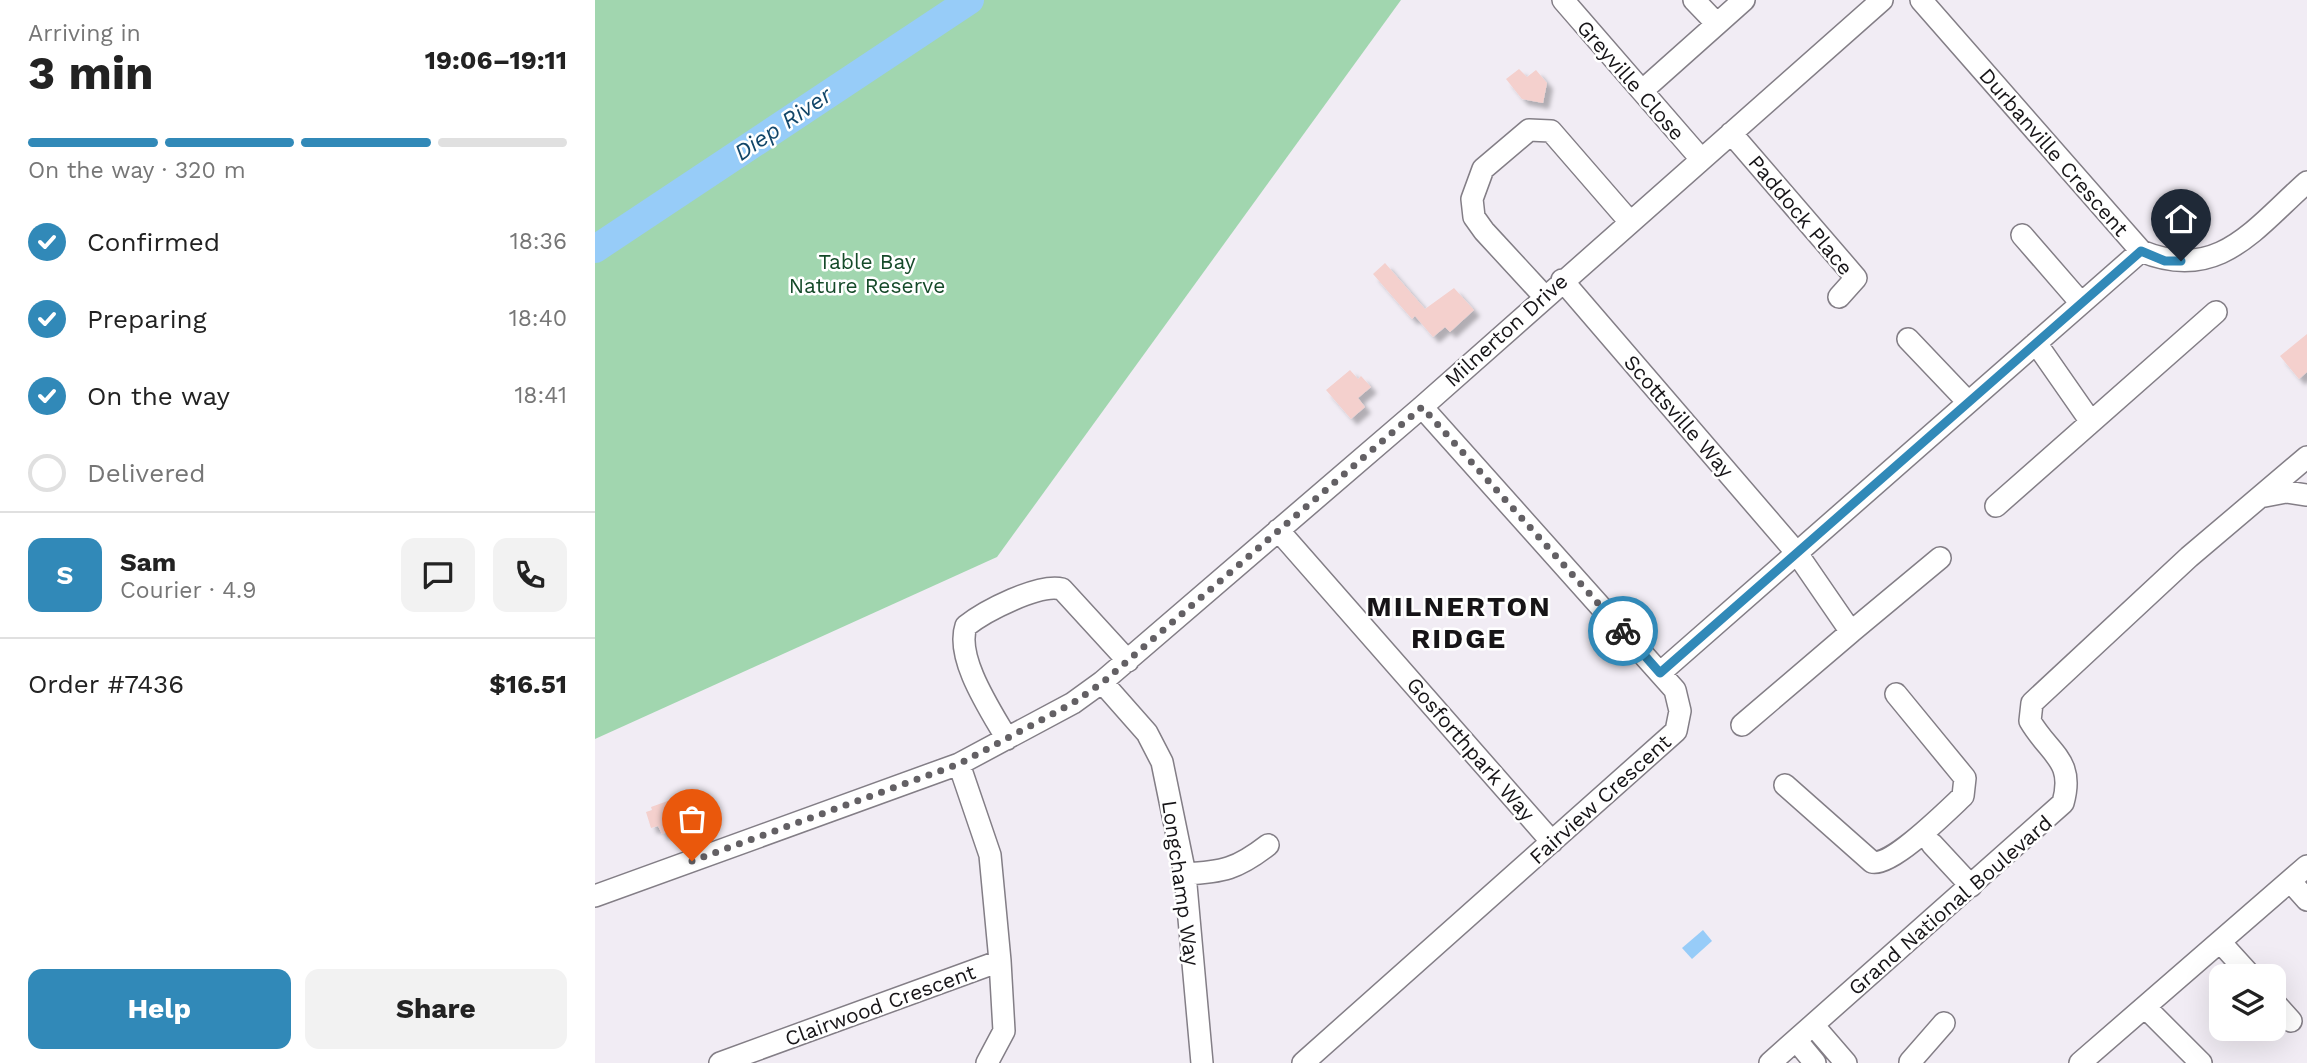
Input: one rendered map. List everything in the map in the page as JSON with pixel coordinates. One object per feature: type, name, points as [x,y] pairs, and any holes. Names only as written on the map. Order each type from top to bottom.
[{"type":"street","name":"Greyville Close","points":[[1563,0],[1701,159]]},
{"type":"street","points":[[1695,0],[1717,24]]},
{"type":"street","points":[[1643,90],[1744,0]]},
{"type":"street","name":"Milnerton Drive","points":[[595,896],[959,764],[1103,682],[1422,407],[1562,280],[1882,0]]},
{"type":"street","name":"Durbanville Crescent","points":[[1921,0],[2141,251],[2165,261],[2197,261],[2215,256],[2237,245],[2307,182]]},
{"type":"street","points":[[1544,296],[1474,217],[1472,199],[1483,169],[1529,130],[1551,131],[1630,222]]},
{"type":"street","name":"Paddock Place","points":[[1731,133],[1856,278],[1839,297]]},
{"type":"street","points":[[2022,235],[2081,303]]},
{"type":"street","points":[[1660,673],[2141,251]]},
{"type":"street","name":"Scottsville Way","points":[[1562,280],[1797,552],[1851,632]]},
{"type":"street","points":[[1996,506],[2216,312]]},
{"type":"street","points":[[1908,339],[1968,402]]},
{"type":"street","points":[[2036,343],[2091,422]]},
{"type":"street","name":"Fairview Crescent","points":[[1303,1063],[1676,731],[1680,711],[1675,690],[1422,407]]},
{"type":"street","name":"Grand National Boulevard","points":[[1770,1063],[2063,803],[2068,774],[2059,757],[2030,721],[2032,704],[2189,557],[2307,457]]},
{"type":"street","points":[[2263,497],[2286,492],[2307,495]]},
{"type":"street","name":"Gosforthpark Way","points":[[1278,530],[1552,842]]},
{"type":"street","points":[[1742,725],[1940,558]]},
{"type":"street","points":[[1007,739],[980,690],[963,646],[966,626],[976,618],[1045,587],[1062,589],[1128,661]]},
{"type":"street","name":"Longchamp Way","points":[[1103,682],[1159,751],[1175,812],[1185,874],[1202,1063]]},
{"type":"street","points":[[1785,785],[1872,862],[1884,861],[1926,830],[1963,796],[1965,778],[1896,694]]},
{"type":"street","name":"Clairwood Crescent","points":[[959,764],[990,855],[1000,961],[1004,1031],[987,1063]]},
{"type":"street","points":[[1932,844],[1971,886]]},
{"type":"street","points":[[1185,874],[1232,869],[1244,864],[1268,845]]},
{"type":"street","points":[[2080,1063],[2307,866]]},
{"type":"street","points":[[2290,881],[2307,900]]},
{"type":"street","points":[[2221,943],[2240,964]]},
{"type":"street","name":"Clairwood Crescent","points":[[720,1063],[1000,961]]},
{"type":"street","points":[[2145,1008],[2201,1063]]},
{"type":"street","points":[[2286,1015],[2291,1021]]},
{"type":"street","points":[[1910,1062],[1944,1023]]},
{"type":"street","points":[[1814,1026],[1846,1063]]},
{"type":"street","points":[[1796,1040],[1815,1063]]},
{"type":"green space","name":"Table Bay Nature Reserve","points":[[595,0],[1401,0],[997,557],[595,739]]},
{"type":"water","points":[[1703,930],[1712,941],[1692,959],[1682,948]]},
{"type":"building","points":[[1519,69],[1527,77],[1536,70],[1547,83],[1543,103],[1522,99],[1506,79]]},
{"type":"building","points":[[1385,263],[1425,309],[1454,288],[1474,310],[1450,332],[1445,327],[1433,337],[1415,316],[1412,319],[1373,274]]},
{"type":"building","points":[[2307,334],[2307,372],[2299,379],[2280,356]]},
{"type":"building","points":[[1350,370],[1358,379],[1361,376],[1371,387],[1358,398],[1365,407],[1351,419],[1326,390]]},
{"type":"building","points":[[676,798],[677,801],[685,798],[688,805],[702,800],[708,817],[662,834],[658,826],[651,828],[646,812],[652,810],[651,807]]},
{"type":"waterway","name":"Diep River","points":[[595,249],[970,0]]},
{"type":"way so far","points":[[692,861],[959,764],[1073,703],[1103,682],[1422,407],[1623,631]]},
{"type":"district","name":"MILNERTON RIDGE","points":[[1459,622]]},
{"type":"route","points":[[1623,631],[1660,673],[2141,251],[2165,261],[2181,261]]}]
